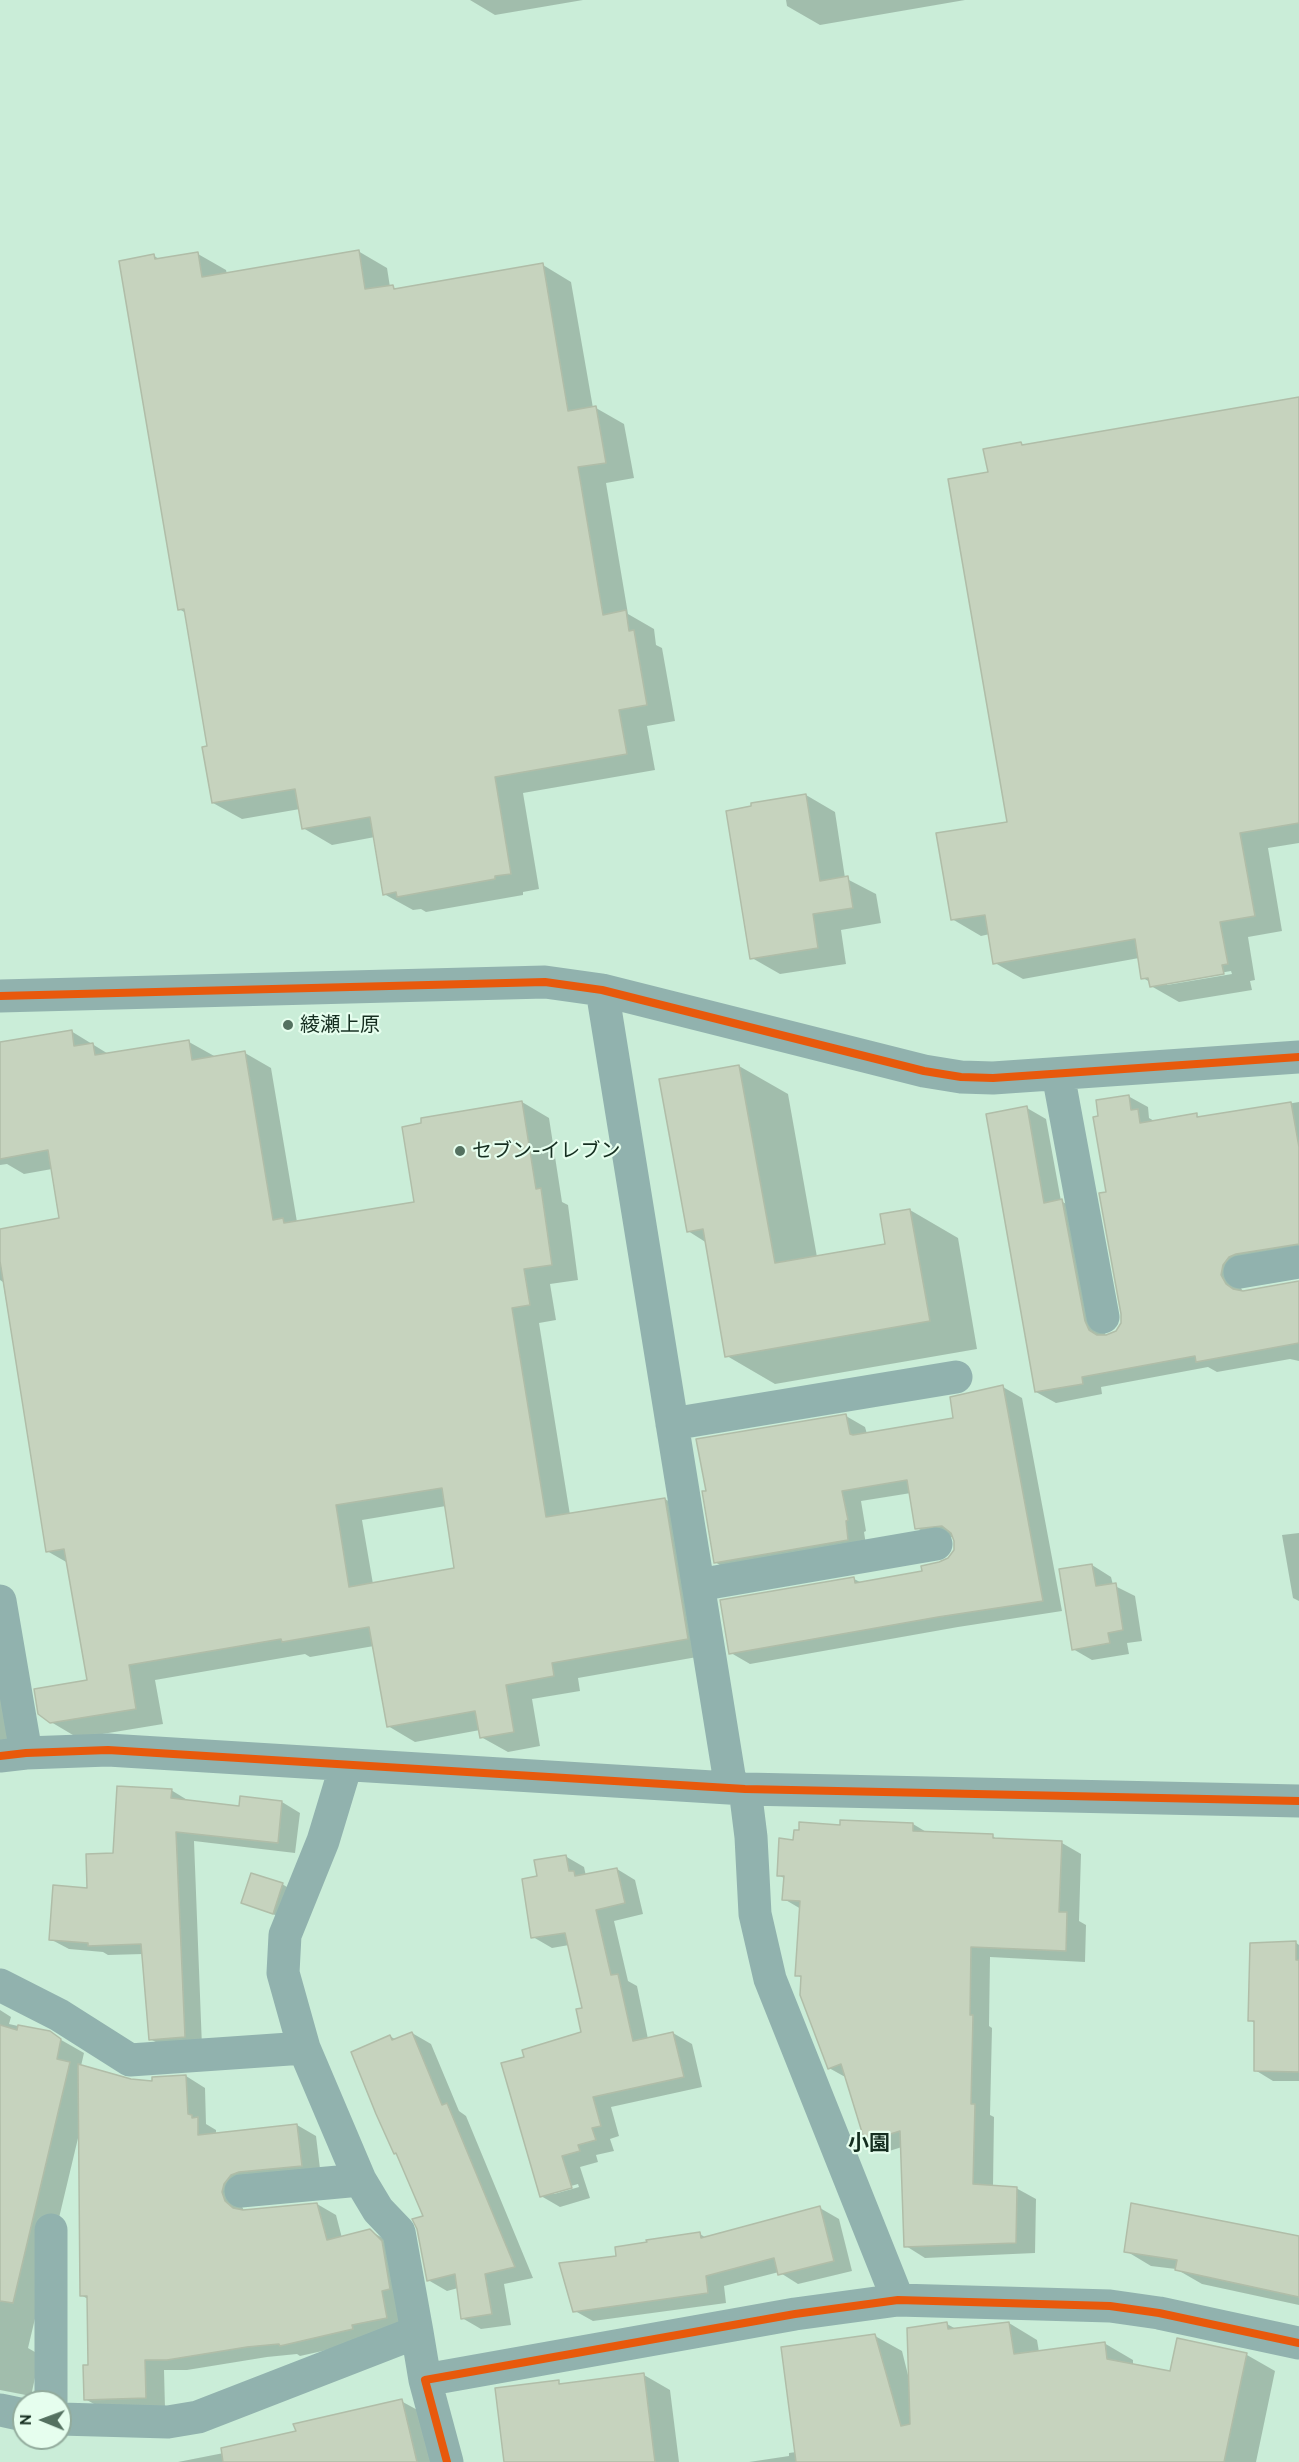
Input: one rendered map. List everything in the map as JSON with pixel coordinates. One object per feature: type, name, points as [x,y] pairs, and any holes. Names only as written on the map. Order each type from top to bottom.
[{"type":"street","points":[[0,996],[545,982],[602,990],[924,1071],[993,1078],[1299,1058]]},
{"type":"street","points":[[602,990],[698,1585],[738,1789],[751,1837],[755,1914],[770,1979],[898,2300]]},
{"type":"street","points":[[1058,1074],[1103,1317]]},
{"type":"street","points":[[1240,1272],[1299,1262]]},
{"type":"street","points":[[672,1424],[956,1377]]},
{"type":"street","points":[[698,1585],[936,1544]]},
{"type":"street","points":[[0,1601],[13,1754],[108,1750],[738,1789],[1299,1801]]},
{"type":"street","points":[[346,1766],[323,1841],[285,1935],[283,1973],[304,2048],[360,2180],[378,2210],[399,2232],[425,2380],[447,2462]]},
{"type":"street","points":[[0,1985],[58,2015],[130,2060],[304,2048]]},
{"type":"street","points":[[241,2191],[360,2180]]},
{"type":"street","points":[[51,2230],[51,2390]]},
{"type":"street","points":[[425,2380],[795,2314],[898,2300],[1110,2306],[1159,2313],[1299,2343]]},
{"type":"street","points":[[72,2419],[168,2422],[198,2417],[417,2332]]},
{"type":"building","points":[[359,250],[365,289],[393,285],[394,289],[543,263],[568,411],[596,406],[606,463],[578,467],[603,615],[626,610],[629,631],[634,630],[647,705],[619,710],[627,754],[495,777],[511,874],[397,897],[396,892],[383,895],[370,817],[302,829],[295,789],[212,803],[202,747],[207,746],[184,609],[178,610],[119,261],[154,254],[155,259],[198,252],[202,277]]},
{"type":"building","points":[[1299,397],[1299,823],[1240,833],[1255,916],[1220,922],[1228,964],[1222,965],[1224,974],[1150,987],[1148,978],[1141,979],[1135,939],[993,964],[985,915],[951,920],[936,833],[1007,822],[948,479],[988,472],[983,449],[1021,442],[1022,445]]},
{"type":"building","points":[[806,794],[820,881],[848,876],[853,908],[813,914],[818,948],[750,959],[726,811],[751,806],[751,803]]},
{"type":"building","points":[[72,1030],[74,1046],[93,1043],[95,1055],[189,1040],[192,1060],[245,1051],[273,1220],[283,1218],[284,1223],[414,1202],[402,1127],[421,1123],[421,1118],[522,1101],[536,1189],[541,1188],[552,1265],[524,1269],[530,1305],[512,1308],[546,1517],[665,1498],[688,1639],[552,1663],[554,1676],[506,1685],[514,1732],[480,1738],[475,1711],[387,1727],[369,1627],[282,1642],[281,1639],[129,1665],[136,1709],[50,1723],[38,1714],[34,1689],[87,1680],[64,1549],[46,1552],[0,1261],[0,1229],[59,1218],[48,1150],[0,1159],[0,1042]],"holes":[[[442,1488],[454,1568],[349,1587],[336,1505]]]},
{"type":"building","points":[[739,1065],[775,1263],[885,1244],[880,1214],[910,1209],[930,1321],[725,1357],[703,1229],[687,1232],[659,1079]]},
{"type":"building","points":[[1129,1095],[1131,1110],[1138,1109],[1140,1123],[1197,1113],[1197,1117],[1291,1102],[1299,1147],[1299,1244],[1236,1254],[1229,1257],[1223,1265],[1221,1275],[1226,1284],[1233,1289],[1243,1291],[1299,1281],[1299,1343],[1196,1362],[1195,1356],[1082,1377],[1083,1384],[1035,1392],[986,1114],[1027,1106],[1044,1203],[1062,1199],[1085,1321],[1089,1330],[1097,1335],[1106,1335],[1116,1331],[1121,1323],[1121,1314],[1099,1193],[1106,1192],[1093,1117],[1098,1116],[1096,1100]]},
{"type":"building","points":[[1003,1385],[1043,1601],[729,1654],[720,1600],[854,1577],[855,1583],[922,1571],[921,1566],[948,1558],[954,1550],[954,1541],[951,1533],[942,1526],[915,1529],[907,1480],[842,1491],[848,1520],[846,1521],[848,1540],[714,1563],[702,1491],[706,1491],[696,1439],[846,1414],[850,1434],[853,1435],[953,1418],[950,1397]]},
{"type":"building","points":[[1092,1564],[1096,1586],[1116,1583],[1123,1630],[1108,1633],[1110,1643],[1072,1650],[1059,1569]]},
{"type":"building","points":[[117,1786],[172,1789],[171,1798],[239,1806],[240,1796],[282,1801],[278,1843],[176,1832],[185,2037],[149,2040],[141,1944],[88,1946],[88,1943],[49,1940],[53,1885],[87,1888],[86,1854],[113,1853]]},
{"type":"building","points":[[840,1820],[913,1823],[913,1831],[993,1834],[993,1838],[1062,1841],[1059,1912],[1067,1912],[1066,1951],[971,1947],[970,2015],[973,2015],[971,2104],[975,2104],[973,2184],[1017,2187],[1016,2243],[904,2247],[900,2131],[865,2142],[841,2064],[828,2069],[800,1995],[801,1976],[795,1976],[800,1901],[782,1900],[784,1876],[777,1876],[779,1838],[793,1840],[794,1830],[799,1830],[799,1822],[840,1825]]},
{"type":"building","points":[[566,1855],[569,1871],[574,1871],[575,1876],[617,1868],[625,1903],[596,1910],[611,1975],[618,1974],[633,2041],[673,2032],[684,2077],[593,2097],[601,2126],[592,2128],[596,2140],[578,2145],[580,2151],[562,2156],[572,2188],[540,2197],[501,2063],[524,2057],[522,2050],[581,2032],[576,2009],[582,2008],[565,1933],[531,1938],[522,1879],[537,1876],[534,1860]]},
{"type":"building","points":[[251,1873],[283,1883],[273,1914],[241,1903]]},
{"type":"building","points":[[1296,1941],[1296,1960],[1299,1960],[1299,2072],[1254,2071],[1254,2021],[1248,2021],[1250,1943]]},
{"type":"building","points":[[0,2025],[17,2030],[18,2025],[50,2031],[61,2039],[57,2059],[70,2062],[13,2303],[0,2301]]},
{"type":"building","points":[[412,2032],[442,2105],[447,2103],[515,2267],[485,2274],[492,2314],[461,2319],[455,2274],[427,2281],[417,2229],[412,2219],[423,2216],[396,2153],[394,2154],[376,2114],[351,2052],[390,2035],[392,2040]]},
{"type":"building","points":[[78,2064],[131,2079],[152,2081],[152,2077],[186,2075],[188,2114],[192,2115],[192,2118],[198,2117],[198,2135],[297,2124],[302,2166],[239,2172],[231,2175],[224,2184],[222,2192],[225,2201],[233,2208],[243,2210],[317,2203],[327,2240],[370,2229],[382,2241],[390,2289],[382,2291],[387,2318],[352,2325],[353,2329],[280,2346],[279,2344],[247,2347],[167,2360],[145,2360],[146,2398],[84,2400],[83,2365],[88,2365],[87,2296],[80,2296]]},
{"type":"building","points":[[1131,2203],[1299,2236],[1299,2297],[1175,2270],[1177,2260],[1124,2252]]},
{"type":"building","points":[[820,2206],[834,2261],[778,2275],[774,2258],[706,2276],[708,2293],[573,2312],[559,2263],[616,2256],[615,2247],[647,2242],[646,2240],[700,2232],[701,2238]]},
{"type":"building","points":[[947,2322],[948,2329],[1009,2322],[1014,2354],[1105,2342],[1107,2359],[1170,2371],[1177,2338],[1247,2353],[1224,2462],[796,2462],[781,2347],[875,2334],[901,2426],[910,2424],[907,2328]]},
{"type":"building","points":[[644,2373],[655,2462],[504,2462],[495,2388],[559,2380],[559,2384]]},
{"type":"building","points":[[402,2399],[417,2462],[223,2462],[221,2448],[296,2431],[293,2424]]},
{"type":"cycle path","points":[[0,996],[545,982],[602,990],[924,1071],[961,1077],[993,1078],[1299,1057]]},
{"type":"cycle path","points":[[0,1756],[108,1750],[745,1789],[1299,1801]]},
{"type":"cycle path","points":[[447,2462],[425,2380],[795,2314],[898,2300],[1110,2306],[1159,2313],[1299,2343]]},
{"type":"place","name":"綾瀬上原","points":[[288,1025]]},
{"type":"place","name":"セブン-イレブン","points":[[460,1151]]},
{"type":"district","name":"小園","points":[[869,2144]]}]
